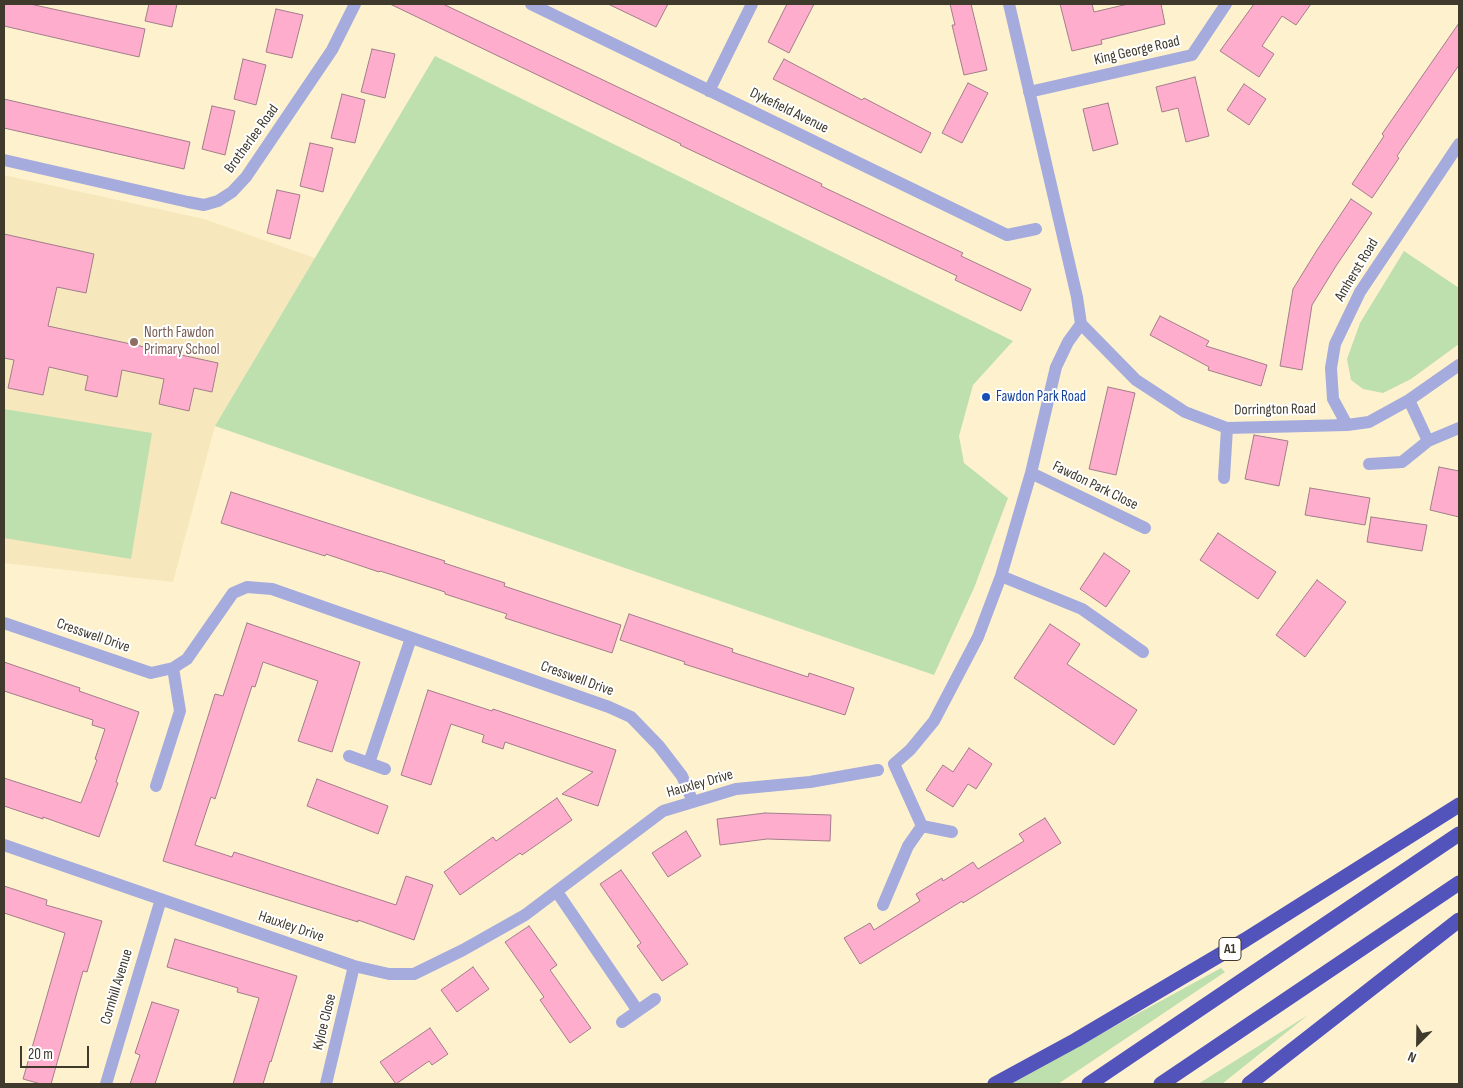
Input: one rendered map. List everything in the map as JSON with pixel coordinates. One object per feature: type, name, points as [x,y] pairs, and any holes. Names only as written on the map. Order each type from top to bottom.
[{"type":"highway","name":"A1","points":[[995,1084],[1076,1040],[1245,940],[1459,805]]},
{"type":"highway","name":"A1","points":[[1089,1084],[1459,834]]},
{"type":"highway","points":[[1161,1084],[1459,883]]},
{"type":"highway","points":[[1249,1084],[1459,920]]},
{"type":"street","name":"Brotherlee Road","points":[[4,160],[188,202],[204,205],[218,201],[232,192],[257,162],[328,57],[355,4]]},
{"type":"street","name":"Dykefield Avenue","points":[[534,4],[1007,235],[1036,229]]},
{"type":"street","points":[[709,91],[752,4]]},
{"type":"street","points":[[922,826],[894,764],[910,750],[934,721],[978,637],[1001,576],[1031,473],[1056,367],[1068,342],[1081,324],[1078,297],[1009,4]]},
{"type":"street","name":"King George Road","points":[[1029,92],[1192,55],[1226,4]]},
{"type":"street","name":"Amherst Road","points":[[1347,425],[1333,399],[1330,368],[1335,344],[1360,292],[1459,144]]},
{"type":"street","name":"Dorrington Road","points":[[1081,324],[1136,380],[1185,412],[1227,428],[1347,425],[1369,422],[1409,400],[1459,365]]},
{"type":"street","points":[[1409,400],[1428,441]]},
{"type":"street","points":[[1224,478],[1227,428]]},
{"type":"street","points":[[1369,464],[1402,462],[1428,441],[1459,428]]},
{"type":"street","name":"Fawdon Park Close","points":[[1031,473],[1145,528]]},
{"type":"street","points":[[1001,576],[1082,609],[1142,652]]},
{"type":"street","name":"Cresswell Drive","points":[[4,622],[151,673],[173,668],[187,659],[233,593],[247,587],[272,589],[609,707],[631,717],[660,746],[682,776],[693,802]]},
{"type":"street","points":[[369,763],[411,638]]},
{"type":"street","points":[[156,786],[180,711],[173,668]]},
{"type":"street","points":[[349,756],[385,769]]},
{"type":"street","name":"Hauxley Drive","points":[[4,845],[354,966],[389,974],[414,974],[463,950],[525,915],[663,811],[736,789],[810,782],[878,770]]},
{"type":"street","points":[[922,826],[952,832]]},
{"type":"street","points":[[883,905],[908,846],[922,826]]},
{"type":"street","points":[[557,892],[638,1011]]},
{"type":"street","name":"Cornhill Avenue","points":[[106,1084],[161,899]]},
{"type":"street","name":"Kyloe Close","points":[[326,1084],[354,966]]},
{"type":"street","points":[[622,1022],[655,999]]},
{"type":"shaded area","name":"North Fawdon Primary School","points":[[4,175],[204,219],[315,258],[215,426],[173,582],[4,563]]},
{"type":"green space","points":[[435,56],[1013,341],[973,385],[959,436],[964,463],[1008,498],[974,588],[934,675],[215,426]]},
{"type":"green space","points":[[1404,251],[1459,288],[1459,344],[1411,379],[1383,393],[1363,389],[1351,380],[1347,359],[1360,323]]},
{"type":"green space","points":[[4,409],[152,433],[131,559],[4,538]]},
{"type":"green space","points":[[1221,968],[1225,972],[1058,1084],[1009,1084]]},
{"type":"green space","points":[[1308,1015],[1222,1084],[1198,1084]]},
{"type":"building","points":[[4,4],[30,4],[145,29],[139,57],[4,26]]},
{"type":"building","points":[[149,4],[177,4],[172,27],[145,21]]},
{"type":"building","points":[[390,4],[443,4],[822,184],[821,186],[963,253],[961,256],[1031,289],[1021,311],[955,280],[957,276],[680,145]]},
{"type":"building","points":[[608,4],[668,4],[656,27]]},
{"type":"building","points":[[787,4],[814,4],[789,53],[768,42]]},
{"type":"building","points":[[950,4],[971,4],[987,70],[964,75],[952,25],[955,25]]},
{"type":"building","points":[[1060,4],[1092,4],[1094,12],[1128,4],[1161,4],[1165,24],[1101,40],[1102,44],[1072,51]]},
{"type":"building","points":[[1254,4],[1311,4],[1296,25],[1282,16],[1262,46],[1274,54],[1259,77],[1220,51]]},
{"type":"building","points":[[276,9],[303,15],[292,58],[266,52]]},
{"type":"building","points":[[1459,23],[1459,65],[1397,156],[1399,158],[1372,198],[1352,184],[1384,136],[1382,134]]},
{"type":"building","points":[[372,49],[395,54],[385,98],[361,92]]},
{"type":"building","points":[[243,59],[266,65],[256,105],[234,99]]},
{"type":"building","points":[[784,59],[862,100],[864,98],[931,133],[921,153],[773,79]]},
{"type":"building","points":[[1195,77],[1209,136],[1186,142],[1178,108],[1162,112],[1156,87]]},
{"type":"building","points":[[968,83],[988,93],[962,143],[942,133]]},
{"type":"building","points":[[1244,84],[1266,99],[1249,125],[1227,110]]},
{"type":"building","points":[[342,94],[365,100],[355,143],[331,138]]},
{"type":"building","points":[[4,99],[190,142],[184,169],[4,128]]},
{"type":"building","points":[[1108,103],[1118,144],[1093,151],[1083,109]]},
{"type":"building","points":[[212,106],[235,111],[225,155],[202,149]]},
{"type":"building","points":[[310,143],[333,148],[323,192],[300,186]]},
{"type":"building","points":[[277,190],[300,195],[290,239],[267,233]]},
{"type":"building","points":[[1351,199],[1372,213],[1312,305],[1302,370],[1280,366],[1293,289]]},
{"type":"building","points":[[4,234],[94,254],[86,293],[57,287],[48,326],[218,363],[212,392],[194,388],[189,411],[159,404],[164,379],[122,370],[117,397],[85,390],[88,376],[49,367],[43,395],[8,388],[14,360],[4,358]]},
{"type":"building","points":[[1160,316],[1209,341],[1206,346],[1267,365],[1261,386],[1208,370],[1209,367],[1150,335]]},
{"type":"building","points":[[1108,387],[1135,393],[1116,475],[1089,469]]},
{"type":"building","points":[[1254,435],[1288,441],[1279,486],[1245,479]]},
{"type":"building","points":[[1439,467],[1459,471],[1459,517],[1430,510]]},
{"type":"building","points":[[1310,488],[1370,498],[1365,525],[1305,515]]},
{"type":"building","points":[[231,492],[445,561],[444,563],[505,583],[504,586],[621,625],[612,653],[505,618],[507,614],[445,594],[445,592],[221,523]]},
{"type":"building","points":[[1371,517],[1427,525],[1422,551],[1367,542]]},
{"type":"building","points":[[1218,533],[1276,572],[1258,599],[1200,560]]},
{"type":"building","points":[[1104,553],[1130,571],[1106,607],[1080,589]]},
{"type":"building","points":[[1317,580],[1346,602],[1305,657],[1276,635]]},
{"type":"building","points":[[629,614],[733,649],[732,652],[808,677],[809,673],[854,688],[845,715],[684,664],[685,662],[620,640]]},
{"type":"building","points":[[247,623],[360,662],[332,752],[298,741],[318,681],[263,662],[255,687],[252,686],[215,799],[211,797],[195,845],[232,857],[234,852],[396,905],[406,876],[433,885],[414,940],[358,920],[358,922],[163,861],[215,694],[223,696]]},
{"type":"building","points":[[1050,624],[1080,644],[1067,664],[1137,710],[1114,745],[1014,678]]},
{"type":"building","points":[[4,662],[80,688],[79,691],[139,712],[116,782],[118,783],[99,837],[43,817],[43,819],[4,806],[4,778],[81,803],[97,760],[95,759],[105,729],[92,725],[93,720],[4,691]]},
{"type":"building","points":[[428,690],[492,711],[493,709],[616,750],[598,806],[562,794],[593,772],[505,742],[503,749],[482,742],[484,735],[451,724],[431,785],[401,775]]},
{"type":"building","points":[[969,748],[992,764],[976,789],[968,784],[953,807],[926,790],[943,765],[953,772]]},
{"type":"building","points":[[317,779],[388,806],[378,834],[307,806]]},
{"type":"building","points":[[557,798],[572,820],[522,855],[520,853],[460,895],[444,872],[493,837],[496,841]]},
{"type":"building","points":[[765,813],[831,815],[830,841],[767,839],[720,845],[717,819]]},
{"type":"building","points":[[1045,818],[1061,843],[860,964],[844,938],[870,923],[874,930],[920,901],[916,894],[942,878],[943,881],[973,862],[978,869],[1024,841],[1019,834]]},
{"type":"building","points":[[686,831],[701,856],[668,877],[652,853]]},
{"type":"building","points":[[621,870],[688,964],[662,981],[637,946],[641,943],[600,884]]},
{"type":"building","points":[[4,886],[47,900],[46,905],[102,921],[87,972],[83,971],[51,1084],[41,1084],[23,1079],[65,933],[4,913]]},
{"type":"building","points":[[529,926],[557,965],[550,970],[591,1028],[570,1043],[540,1000],[544,997],[505,942]]},
{"type":"building","points":[[175,939],[297,976],[263,1084],[233,1084],[259,998],[237,992],[238,988],[167,967]]},
{"type":"building","points":[[473,967],[489,989],[457,1012],[441,990]]},
{"type":"building","points":[[152,1002],[179,1010],[155,1084],[130,1084],[140,1055],[135,1053]]},
{"type":"building","points":[[430,1028],[448,1054],[432,1065],[429,1061],[396,1084],[380,1062]]},
{"type":"place","name":"North Fawdon Primary School","points":[[134,342]]},
{"type":"place","name":"Fawdon Park Road","points":[[986,397]]}]
